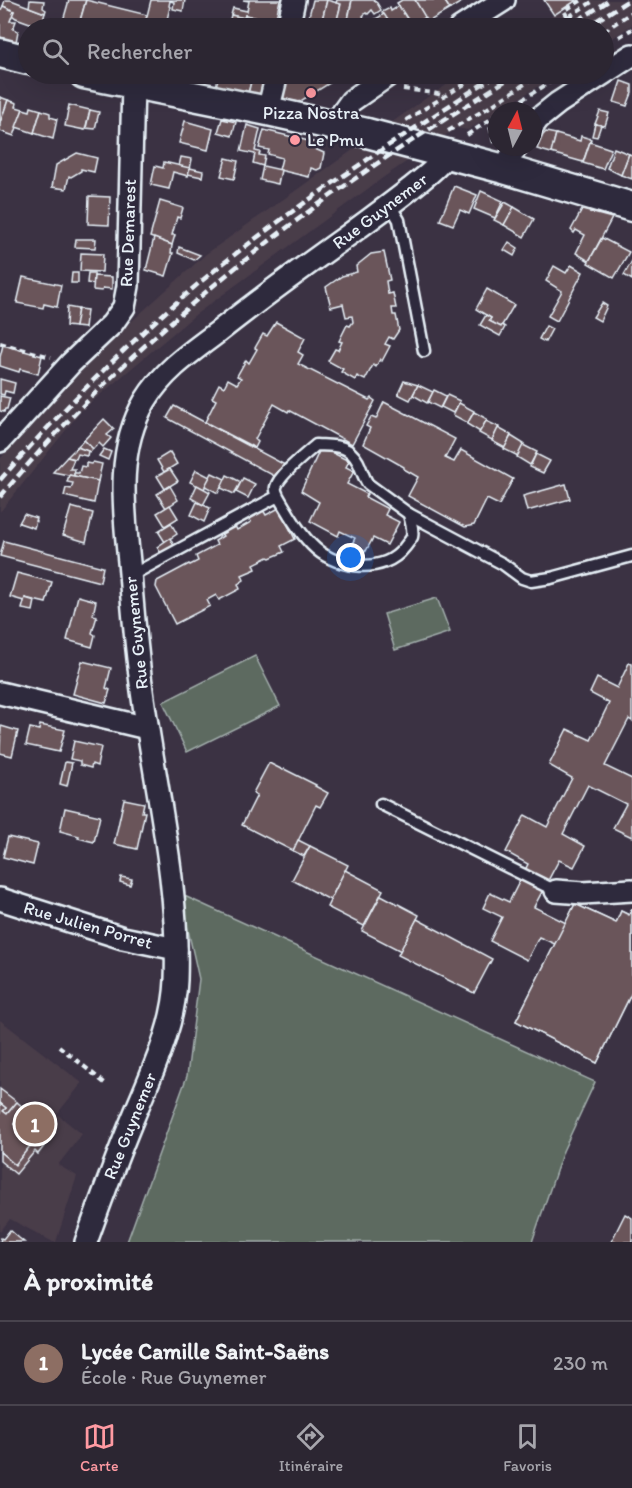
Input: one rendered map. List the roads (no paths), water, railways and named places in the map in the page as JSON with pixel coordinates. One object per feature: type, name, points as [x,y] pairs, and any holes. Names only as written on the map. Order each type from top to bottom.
[{"type":"main road","points":[[0,53],[18,58]]},
{"type":"main road","points":[[133,84],[367,133],[449,142],[488,150]]},
{"type":"main road","points":[[510,156],[632,207]]},
{"type":"street","points":[[290,18],[294,0]]},
{"type":"street","points":[[476,18],[504,0]]},
{"type":"street","points":[[614,67],[632,55]]},
{"type":"street","name":"Rue Demarest","points":[[0,441],[71,363],[112,324],[124,307],[128,286],[133,84]]},
{"type":"street","points":[[268,111],[275,84]]},
{"type":"street","points":[[333,126],[351,101],[388,84]]},
{"type":"street","points":[[542,116],[588,84]]},
{"type":"street","name":"Rue Guynemer","points":[[86,1242],[110,1174],[162,1046],[165,1018],[176,984],[172,896],[164,825],[137,658],[123,488],[124,468],[136,419],[150,392],[169,370],[237,316],[390,206],[438,167],[449,142]]},
{"type":"street","points":[[0,693],[147,728]]},
{"type":"street","points":[[556,891],[583,893],[632,890]]},
{"type":"street","name":"Rue Julien Porret","points":[[0,898],[123,938],[176,949]]},
{"type":"lane","points":[[390,206],[399,220],[424,351]]},
{"type":"lane","points":[[409,514],[411,539],[396,557],[385,563],[355,566],[335,560],[316,549],[294,522],[278,496],[276,486],[286,472],[316,445],[338,446],[348,449],[358,461],[368,484],[409,514],[503,564],[522,578],[531,581],[551,578],[632,556]]},
{"type":"lane","points":[[130,576],[278,496]]},
{"type":"lane","points":[[381,804],[556,891]]},
{"type":"railway","points":[[582,18],[610,0]]},
{"type":"railway","points":[[601,18],[629,0]]},
{"type":"railway","points":[[0,480],[108,366],[225,262],[325,188],[483,84]]},
{"type":"railway","points":[[0,497],[39,452],[123,366],[213,286],[259,249],[356,178],[500,84]]},
{"type":"place","name":"Pizza Nostra","points":[[311,93]]},
{"type":"place","name":"Le Pmu","points":[[295,140]]},
{"type":"place","name":"Lycée Camille Saint-Saëns","points":[[35,1124]]}]
